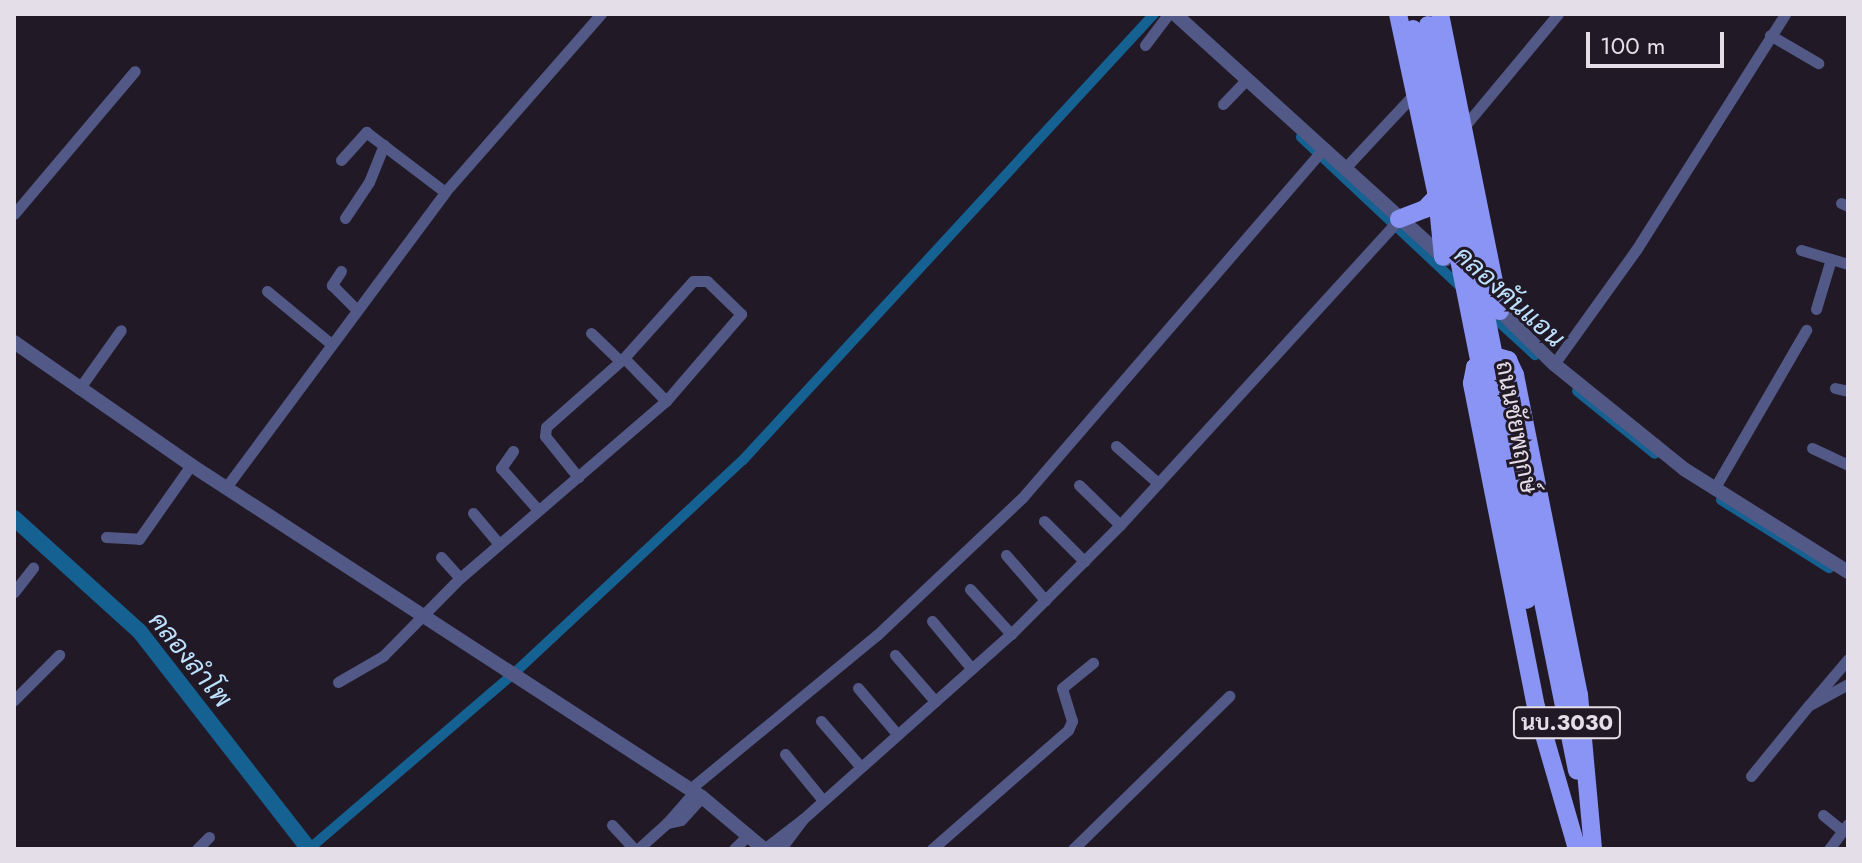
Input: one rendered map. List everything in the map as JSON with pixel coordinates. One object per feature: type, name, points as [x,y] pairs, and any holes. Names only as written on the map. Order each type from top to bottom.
[{"type":"main road","points":[[1398,14],[1442,222],[1443,257]]},
{"type":"main road","points":[[1423,19],[1463,128],[1500,311]]},
{"type":"main road","name":"ถนนชัยพฤกษ์","points":[[1423,19],[1534,599],[1577,849]]},
{"type":"main road","points":[[1392,225],[1425,209],[1437,196]]},
{"type":"main road","points":[[1442,222],[1457,239],[1468,237],[1478,224],[1479,205]]},
{"type":"main road","points":[[1577,849],[1536,707],[1472,383],[1475,367],[1495,356],[1508,360],[1515,375],[1560,598],[1579,695],[1593,849]]},
{"type":"main road","name":"ถนนชัยพฤกษ์","points":[[1534,599],[1593,849]]},
{"type":"street","points":[[227,486],[330,343],[445,192],[601,14]]},
{"type":"street","points":[[1145,45],[1168,14]]},
{"type":"street","points":[[1175,14],[1245,81],[1345,168],[1392,225],[1443,257],[1554,364],[1714,489],[1848,572]]},
{"type":"street","points":[[1463,128],[1558,14]]},
{"type":"street","points":[[1554,364],[1636,250],[1785,14]]},
{"type":"street","points":[[1770,35],[1818,63]]},
{"type":"street","points":[[14,214],[135,71]]},
{"type":"street","points":[[1226,100],[1245,81]]},
{"type":"street","points":[[1345,168],[1414,94]]},
{"type":"street","points":[[341,160],[366,132],[445,192]]},
{"type":"street","points":[[345,218],[369,182],[384,145]]},
{"type":"street","points":[[612,825],[636,849],[667,823],[681,820],[695,793],[877,635],[1022,498],[1322,150]]},
{"type":"street","points":[[780,849],[821,798],[1011,634],[1120,525],[1392,225]]},
{"type":"street","points":[[1801,250],[1848,264]]},
{"type":"street","points":[[1816,309],[1831,259]]},
{"type":"street","points":[[341,271],[332,285],[356,309]]},
{"type":"street","points":[[338,682],[383,656],[421,612],[538,510],[578,477],[666,401],[738,319],[741,309],[707,281],[693,281],[622,360],[544,432],[578,477]]},
{"type":"street","points":[[267,291],[330,343]]},
{"type":"street","points":[[79,389],[121,330]]},
{"type":"street","points":[[1714,489],[1806,330]]},
{"type":"street","points":[[591,333],[666,401]]},
{"type":"street","points":[[14,342],[191,465],[695,793],[764,849],[803,819]]},
{"type":"street","points":[[1835,388],[1848,391]]},
{"type":"street","points":[[1116,446],[1158,483]]},
{"type":"street","points":[[1812,448],[1848,465]]},
{"type":"street","points":[[513,451],[501,468],[538,510]]},
{"type":"street","points":[[106,537],[139,539],[191,465]]},
{"type":"street","points":[[1079,485],[1120,525]]},
{"type":"street","points":[[473,513],[499,544]]},
{"type":"street","points":[[1044,521],[1084,561]]},
{"type":"street","points":[[1006,555],[1045,600]]},
{"type":"street","points":[[441,557],[460,578]]},
{"type":"street","points":[[14,592],[33,568]]},
{"type":"street","points":[[970,589],[1011,634]]},
{"type":"street","points":[[932,621],[972,669]]},
{"type":"street","points":[[14,700],[59,655]]},
{"type":"street","points":[[895,655],[935,701]]},
{"type":"street","points":[[1751,776],[1848,659]]},
{"type":"street","points":[[932,849],[1068,730],[1072,721],[1062,688],[1093,663]]},
{"type":"street","points":[[1808,706],[1848,684]]},
{"type":"street","points":[[858,688],[897,734]]},
{"type":"street","points":[[1073,849],[1229,696]]},
{"type":"street","points":[[821,721],[860,766]]},
{"type":"street","points":[[785,754],[821,798]]},
{"type":"street","points":[[1823,815],[1845,828],[1829,849]]},
{"type":"street","points":[[734,849],[748,835]]},
{"type":"street","points":[[197,849],[209,837]]},
{"type":"waterway","points":[[309,849],[510,677],[743,460],[1154,14]]},
{"type":"waterway","name":"คลองคันแอน","points":[[1301,137],[1464,290]]},
{"type":"waterway","name":"คลองคันแอน","points":[[1488,312],[1535,355]]},
{"type":"waterway","name":"คลองคันแอน","points":[[1577,391],[1655,454]]},
{"type":"waterway","name":"คลองคันแอน","points":[[1721,500],[1829,568]]},
{"type":"waterway","name":"คลองลำโพ","points":[[14,518],[140,632],[309,849]]}]
